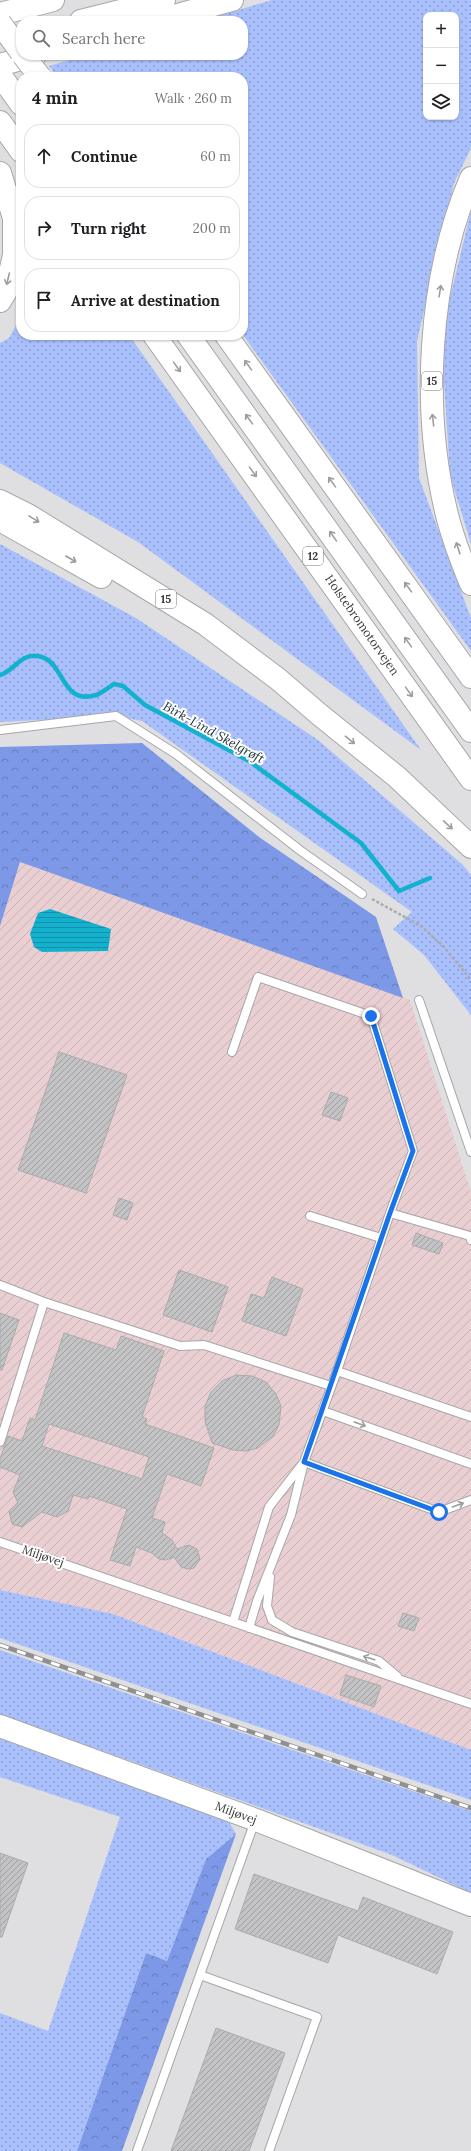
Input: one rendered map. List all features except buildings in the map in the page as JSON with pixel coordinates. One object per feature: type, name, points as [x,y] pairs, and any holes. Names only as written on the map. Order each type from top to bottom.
[{"type":"main road","points":[[0,14],[53,0]]},
{"type":"main road","points":[[101,16],[164,0]]},
{"type":"main road","points":[[174,16],[232,0]]},
{"type":"main road","points":[[0,23],[16,45]]},
{"type":"main road","points":[[0,41],[16,37]]},
{"type":"main road","points":[[0,65],[18,60]]},
{"type":"main road","points":[[27,60],[36,72]]},
{"type":"main road","points":[[0,75],[16,97]]},
{"type":"main road","points":[[0,122],[16,144]]},
{"type":"main road","points":[[0,173],[14,218],[14,255],[6,291],[0,301]]},
{"type":"main road","name":"15","points":[[471,178],[444,262],[434,333],[432,407],[440,479],[448,516],[471,584]]},
{"type":"main road","name":"Holstebromotorvejen","points":[[158,340],[471,779]]},
{"type":"main road","name":"12","points":[[192,340],[471,731]]},
{"type":"main road","points":[[230,340],[471,677]]},
{"type":"main road","name":"15","points":[[0,501],[28,515],[206,624],[278,679],[320,716],[397,777],[471,847]]},
{"type":"main road","points":[[0,520],[203,636],[320,716]]},
{"type":"main road","name":"Miljøvej","points":[[0,1726],[256,1820],[471,1906]]},
{"type":"lane","points":[[0,730],[116,716],[176,754],[301,852],[362,894]]},
{"type":"lane","points":[[232,1052],[258,977],[371,1016],[413,1151],[381,1238],[337,1371],[304,1462],[291,1515],[270,1568],[250,1628]]},
{"type":"lane","points":[[420,1000],[471,1152]]},
{"type":"lane","points":[[390,1213],[470,1236],[471,1240]]},
{"type":"lane","points":[[310,1216],[381,1238]]},
{"type":"lane","points":[[0,1285],[44,1302],[180,1346],[204,1345],[331,1386]]},
{"type":"lane","points":[[0,1442],[44,1302]]},
{"type":"lane","points":[[337,1371],[471,1418]]},
{"type":"lane","points":[[323,1411],[471,1464]]},
{"type":"lane","points":[[304,1462],[439,1512],[471,1500]]},
{"type":"lane","points":[[233,1622],[269,1507],[304,1462]]},
{"type":"lane","name":"Miljøvej","points":[[0,1542],[471,1704]]},
{"type":"lane","points":[[270,1568],[267,1606],[272,1620],[292,1632],[379,1661],[400,1680]]},
{"type":"lane","points":[[137,2151],[256,1820]]},
{"type":"lane","points":[[200,1975],[317,2017],[269,2151]]},
{"type":"path","points":[[362,894],[421,926],[444,947],[471,980]]},
{"type":"shaded area","points":[[272,0],[471,0],[471,148],[454,183],[417,341],[419,478],[471,618],[471,651],[247,340],[248,340],[248,72],[53,72],[49,66],[70,60],[248,60],[248,16],[218,16]]},
{"type":"shaded area","points":[[471,211],[471,544],[450,475],[441,335]]},
{"type":"shaded area","points":[[16,325],[16,340],[133,340],[421,750],[138,542],[0,463],[0,343],[9,338]]},
{"type":"shaded area","points":[[0,544],[136,618],[318,740],[463,865],[471,875],[471,1015],[424,955],[393,929],[412,912],[142,721],[116,716],[0,722]]},
{"type":"shaded area","points":[[20,862],[410,1000],[471,1192],[471,1750],[113,1614],[0,1590],[0,926]]},
{"type":"shaded area","points":[[50,909],[111,929],[108,951],[42,952],[34,947],[30,934],[38,913]]},
{"type":"shaded area","points":[[0,1590],[113,1614],[471,1750],[471,1800],[0,1638]]},
{"type":"shaded area","points":[[0,1650],[471,1811],[471,1893],[392,1855],[0,1714]]},
{"type":"shaded area","points":[[0,1735],[228,1820],[236,1834],[206,1859],[167,1961],[146,1953],[77,2151],[0,2151],[0,2013],[48,2031],[120,1817],[0,1777]]},
{"type":"green space","points":[[142,743],[259,837],[376,917],[403,998],[20,862],[0,926],[0,747]]},
{"type":"green space","points":[[236,1834],[122,2151],[77,2151],[146,1953],[167,1961],[206,1859]]},
{"type":"waterway","name":"Birk-Lind Skelgrøft","points":[[0,675],[22,660],[31,656],[37,656],[46,659],[53,665],[75,694],[84,697],[96,695],[114,684],[123,686],[145,705],[249,761],[361,843],[399,891],[430,878]]},
{"type":"railway","points":[[0,1645],[471,1808]]},
{"type":"route","points":[[371,1016],[413,1151],[304,1462],[439,1512]]}]
